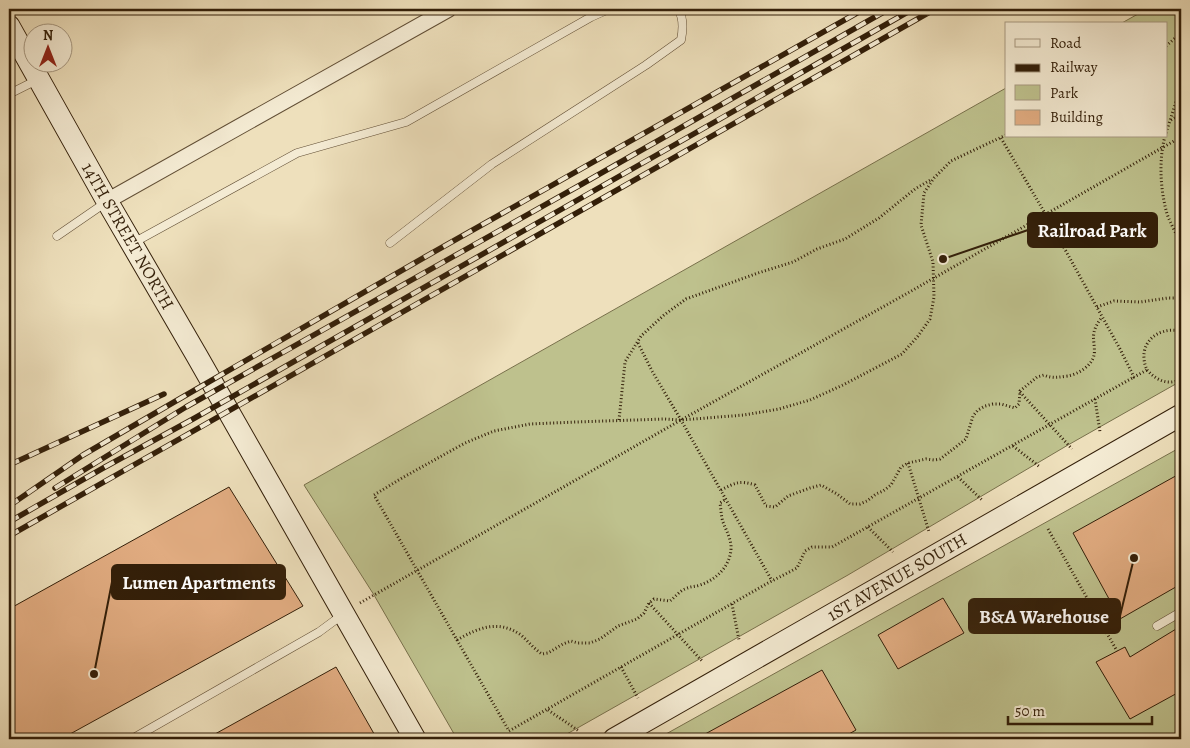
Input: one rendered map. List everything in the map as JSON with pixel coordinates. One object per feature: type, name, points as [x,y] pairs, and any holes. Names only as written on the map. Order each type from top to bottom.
[{"type":"street","points":[[107,201],[449,9]]},
{"type":"street","name":"14TH STREET NORTH","points":[[9,26],[415,739]]},
{"type":"street","name":"1ST AVENUE SOUTH","points":[[614,739],[1181,416]]},
{"type":"lane","points":[[132,244],[297,153],[406,122],[608,9]]},
{"type":"lane","points":[[390,243],[492,164],[646,65],[681,40],[683,28],[678,9]]},
{"type":"lane","points":[[9,94],[38,79]]},
{"type":"lane","points":[[57,236],[107,201]]},
{"type":"lane","points":[[1157,626],[1181,612]]},
{"type":"lane","points":[[132,739],[319,632],[344,614]]},
{"type":"path","points":[[1168,44],[1181,34]]},
{"type":"path","points":[[1168,127],[1181,86]]},
{"type":"path","points":[[1170,120],[1181,114]]},
{"type":"path","points":[[1005,136],[951,161],[934,178],[924,192],[921,225],[933,262],[934,297],[930,318],[918,336],[902,354],[810,400],[779,409],[744,415],[681,420],[619,420],[530,424],[494,431],[465,443],[374,495],[509,732],[797,568],[805,551],[812,547],[832,547],[1147,370]]},
{"type":"path","points":[[344,614],[417,570],[1181,137]]},
{"type":"path","points":[[1001,138],[1046,215],[1134,377]]},
{"type":"path","points":[[1165,138],[1162,148],[1162,183],[1166,211],[1181,242]]},
{"type":"path","points":[[619,420],[625,362],[641,336],[664,315],[686,299],[793,262],[845,239],[879,218],[915,189],[934,178]]},
{"type":"path","points":[[1097,307],[1114,301],[1140,302],[1168,298],[1181,299]]},
{"type":"path","points":[[721,490],[736,482],[755,485],[766,506],[776,507],[788,496],[821,485],[850,504],[867,502],[891,485],[901,467],[908,463],[940,458],[966,439],[973,416],[978,410],[993,404],[1015,408],[1019,404],[1020,391],[1038,377],[1044,374],[1055,378],[1071,375],[1085,368],[1094,355],[1094,331],[1102,317]]},
{"type":"path","points":[[1181,331],[1161,332],[1150,339],[1143,356],[1147,370],[1154,377],[1165,382],[1181,379]]},
{"type":"path","points":[[637,342],[772,581]]},
{"type":"path","points":[[1020,391],[1072,449]]},
{"type":"path","points":[[1095,399],[1100,432]]},
{"type":"path","points":[[1013,446],[1040,467]]},
{"type":"path","points":[[908,463],[929,532]]},
{"type":"path","points":[[958,477],[983,501]]},
{"type":"path","points":[[457,640],[480,628],[492,626],[505,628],[522,636],[542,654],[548,653],[571,641],[590,643],[600,639],[618,626],[644,613],[649,603],[654,600],[670,601],[683,590],[708,582],[723,571],[731,553],[731,542],[723,522],[720,503],[726,499]]},
{"type":"path","points":[[868,527],[893,552]]},
{"type":"path","points":[[1048,530],[1117,651]]},
{"type":"path","points":[[649,603],[702,662]]},
{"type":"path","points":[[732,604],[740,640]]},
{"type":"path","points":[[621,667],[638,698]]},
{"type":"path","points":[[548,710],[579,731]]},
{"type":"green space","points":[[1147,9],[1181,9],[1181,381],[1068,445],[848,575],[558,739],[457,739],[374,595],[304,485],[1005,89],[1005,138],[1168,138],[1168,22],[1124,22]]},
{"type":"green space","points":[[1181,447],[1181,739],[657,739]]},
{"type":"building","points":[[1181,473],[1181,584],[1120,619],[1073,533]]},
{"type":"building","points":[[229,487],[303,606],[61,739],[9,739],[9,609]]},
{"type":"building","points":[[943,598],[964,633],[898,669],[878,635]]},
{"type":"building","points":[[1181,626],[1181,691],[1130,719],[1096,662],[1125,647],[1130,657]]},
{"type":"building","points":[[336,667],[377,739],[206,739]]},
{"type":"building","points":[[822,670],[856,730],[840,739],[696,739]]},
{"type":"railway","points":[[9,506],[83,455],[181,398],[425,257],[864,9]]},
{"type":"railway","points":[[55,488],[186,407],[889,9]]},
{"type":"railway","points":[[9,522],[913,9]]},
{"type":"railway","points":[[9,536],[935,9]]},
{"type":"railway","points":[[9,465],[164,394]]},
{"type":"place","name":"Railroad Park","points":[[943,259]]},
{"type":"place","name":"B&A Warehouse","points":[[1134,558]]},
{"type":"place","name":"Lumen Apartments","points":[[94,674]]}]
